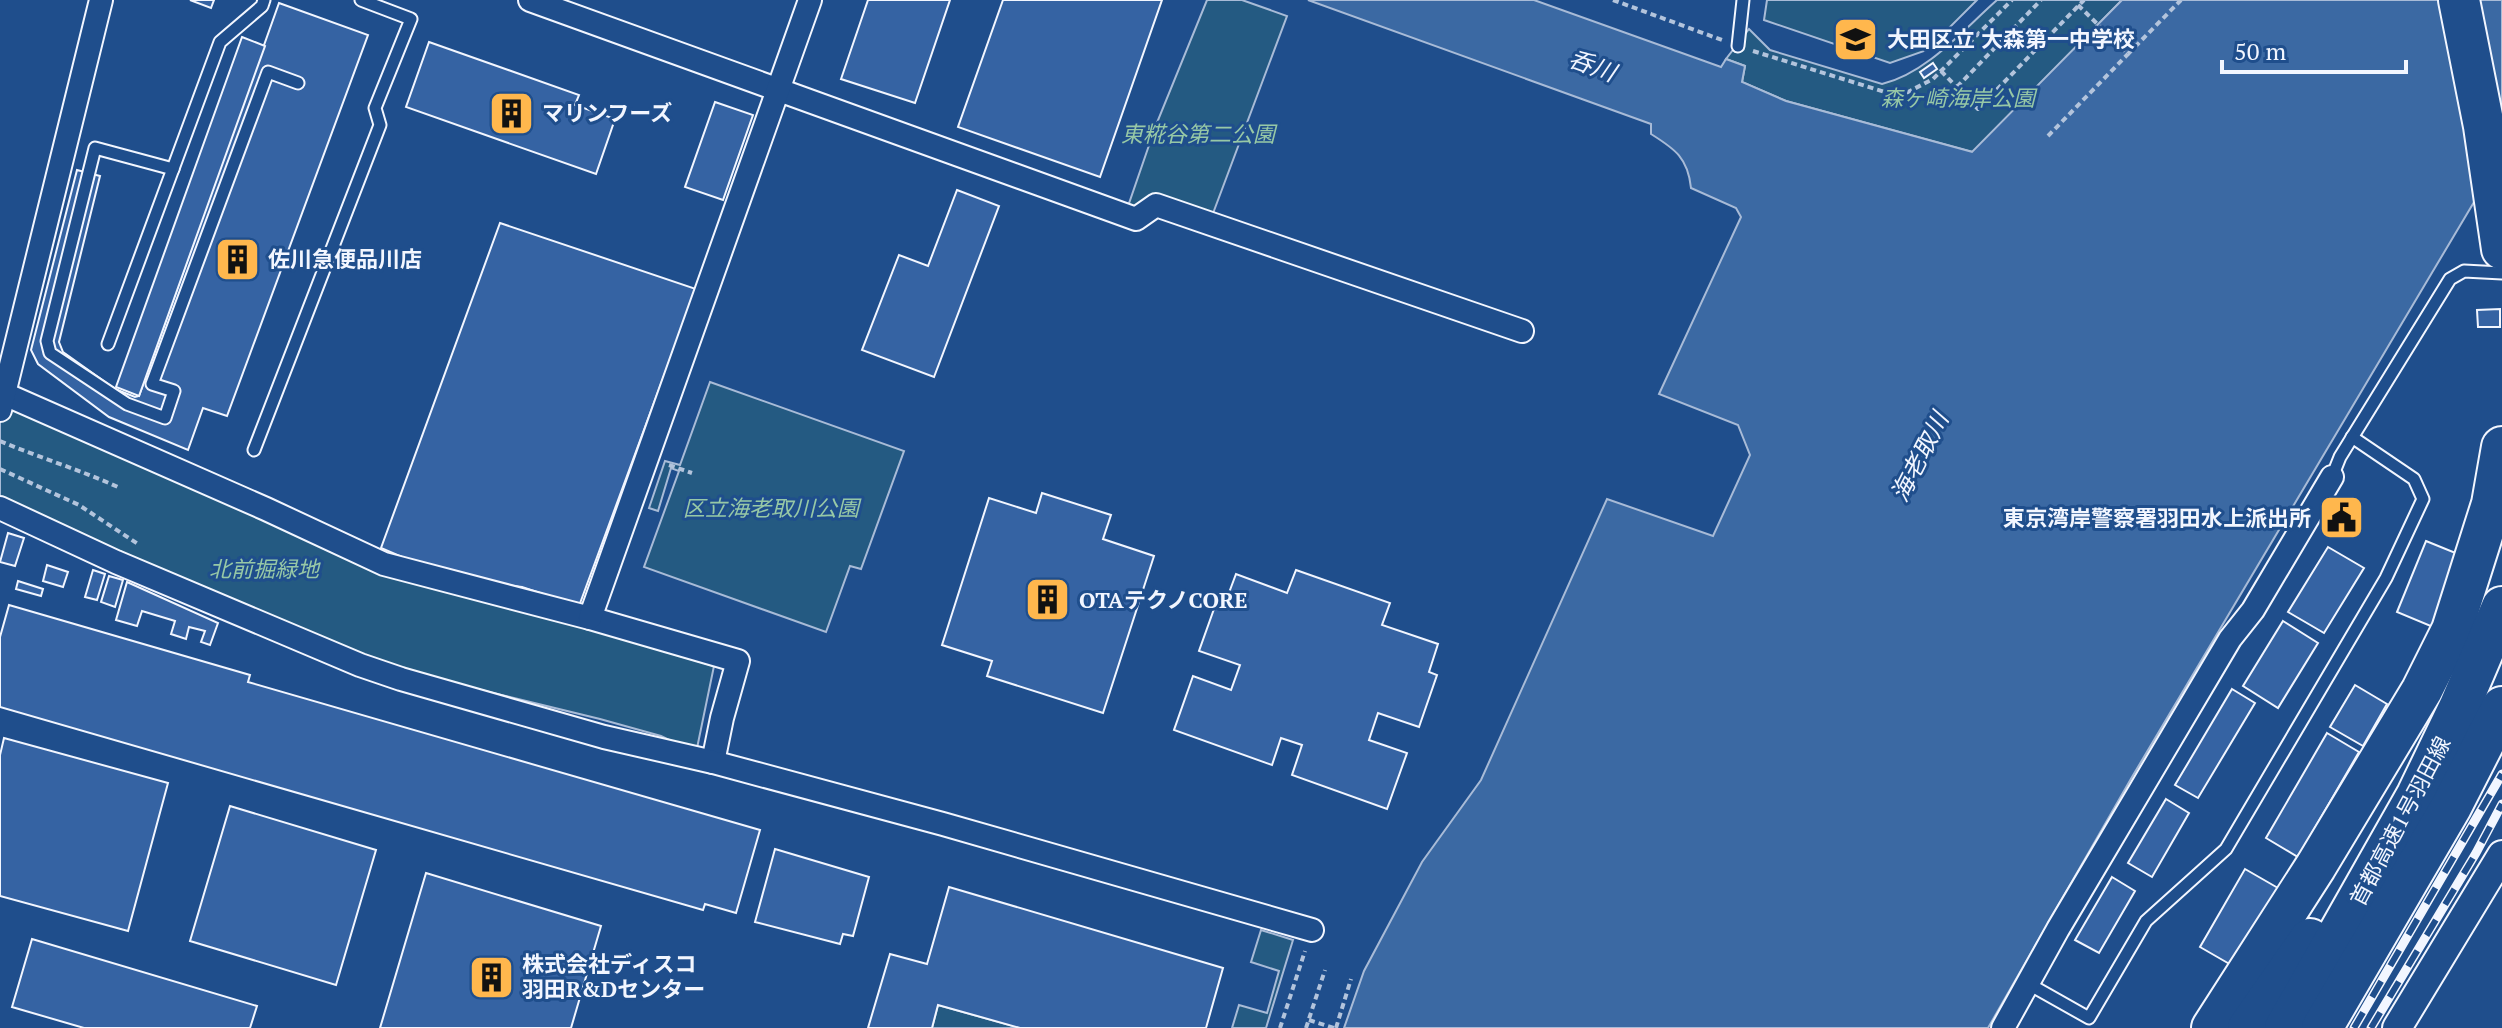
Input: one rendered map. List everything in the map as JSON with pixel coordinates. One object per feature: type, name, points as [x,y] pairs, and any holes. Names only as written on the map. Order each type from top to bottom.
[{"type":"highway","points":[[2459,0],[2484,126],[2502,249]]},
{"type":"highway","points":[[2242,1010],[2332,839],[2422,690],[2452,630],[2492,504],[2502,447]]},
{"type":"highway","name":"首都高速1号羽田線","points":[[2285,1028],[2417,795],[2459,708],[2502,607]]},
{"type":"highway","name":"首都高速1号羽田線","points":[[2322,1028],[2451,807],[2502,707]]},
{"type":"highway","points":[[2212,1028],[2242,1010],[2342,892],[2459,708]]},
{"type":"street","points":[[101,0],[1,399],[266,509],[384,564],[738,661],[715,753]]},
{"type":"street","points":[[530,0],[1136,219],[1156,205],[1522,331]]},
{"type":"street","points":[[590,618],[810,0]]},
{"type":"street","points":[[2003,1028],[2230,639],[2253,610],[2332,477]]},
{"type":"street","points":[[0,508],[116,562],[360,665],[401,679],[604,737],[715,753],[943,824],[1312,930]]},
{"type":"street","points":[[2397,1028],[2502,855]]},
{"type":"lane","points":[[108,344],[220,42],[262,6],[264,0]]},
{"type":"lane","points":[[254,450],[380,125],[375,108],[411,19],[361,0]]},
{"type":"lane","points":[[1738,46],[1743,0]]},
{"type":"lane","points":[[173,169],[95,148],[47,341],[50,353],[127,404],[165,418],[174,391],[152,384],[268,72],[298,83]]},
{"type":"lane","points":[[2332,477],[2340,457],[2450,279],[2464,271],[2502,273]]},
{"type":"lane","points":[[2027,983],[2089,1023],[2146,921],[2226,849],[2386,578],[2423,499],[2414,479],[2352,437]]},
{"type":"path","points":[[1613,0],[1738,46],[1888,93],[1906,93],[1933,79],[2012,0]]},
{"type":"path","points":[[1957,87],[2041,0]]},
{"type":"path","points":[[1941,71],[1978,109],[2084,0]]},
{"type":"path","points":[[2048,136],[2181,0]]},
{"type":"path","points":[[2078,5],[2128,54]]},
{"type":"path","points":[[0,441],[120,488]]},
{"type":"path","points":[[0,469],[9,473]]},
{"type":"path","points":[[1280,1028],[1312,930]]},
{"type":"path","points":[[1306,1028],[1325,970]]},
{"type":"path","points":[[1309,1020],[1335,1028],[1351,979]]},
{"type":"green space","name":"東糀谷第二公園","points":[[1207,0],[1242,0],[1287,16],[1209,224],[1156,205],[1125,215],[1156,125]]},
{"type":"green space","name":"大田区立 大森第一中学校","points":[[1767,0],[1977,0],[1927,50],[1890,63],[1764,20]]},
{"type":"green space","name":"森ヶ崎海岸公園","points":[[1997,0],[2122,0],[1973,152],[1786,101],[1742,82],[1745,66],[1726,59],[1749,29],[1770,50],[1882,84],[1929,60]]},
{"type":"green space","name":"区立海老取川公園","points":[[710,382],[904,451],[861,569],[850,566],[826,632],[644,567],[679,471],[671,468],[658,511],[649,508],[665,461],[680,465]]},
{"type":"green space","name":"北前掘緑地","points":[[0,399],[387,570],[714,666],[696,753],[661,736],[600,719],[374,664],[0,499]]},
{"type":"green space","points":[[1261,930],[1293,940],[1266,1028],[1232,1028],[1239,1005],[1267,1013],[1279,971],[1251,962]]},
{"type":"green space","points":[[938,1005],[1020,1028],[932,1028]]},
{"type":"water","points":[[1308,0],[1534,0],[1721,67],[1726,59],[1745,66],[1742,82],[1786,101],[1972,152],[2122,0],[2502,0],[2502,155],[2132,777],[1988,1028],[1344,1028],[1364,971],[1422,862],[1481,780],[1607,499],[1713,536],[1750,455],[1738,425],[1659,394],[1741,217],[1736,208],[1691,188],[1687,169],[1679,155],[1651,134],[1651,124]]},
{"type":"building","points":[[190,0],[214,0],[211,8]]},
{"type":"building","points":[[868,0],[950,0],[915,103],[841,79]]},
{"type":"building","points":[[1003,0],[1162,0],[1100,177],[958,127]]},
{"type":"building","name":"佐川急便品川店","points":[[279,3],[368,35],[227,416],[203,408],[188,450],[109,417],[38,364],[31,350],[77,170],[100,176],[59,342],[63,352],[115,389],[139,396]]},
{"type":"building","points":[[242,37],[265,46],[139,396],[116,387]]},
{"type":"building","name":"マリンフーズ","points":[[429,42],[579,95],[575,105],[615,119],[596,174],[406,107]]},
{"type":"building","points":[[1933,63],[1937,69],[1924,78],[1920,72]]},
{"type":"building","points":[[715,102],[753,115],[723,200],[685,187]]},
{"type":"building","points":[[957,190],[999,206],[934,377],[862,350],[899,255],[928,266]]},
{"type":"building","points":[[500,223],[696,289],[579,606],[522,587],[479,582],[430,569],[381,548]]},
{"type":"building","points":[[2500,309],[2500,327],[2478,327],[2477,310]]},
{"type":"building","name":"OTAテクノCORE","points":[[1042,493],[1111,515],[1103,539],[1154,556],[1103,713],[987,676],[992,661],[942,645],[989,498],[1036,513]]},
{"type":"building","name":"東京湾岸警察署羽田水上派出所","points":[[2340,501],[2357,511],[2343,535],[2327,525]]},
{"type":"building","points":[[8,533],[24,538],[15,566],[0,562]]},
{"type":"building","points":[[2426,541],[2463,556],[2433,627],[2397,612]]},
{"type":"building","points":[[2328,547],[2364,568],[2324,633],[2288,612]]},
{"type":"building","points":[[47,565],[68,572],[63,587],[43,581]]},
{"type":"building","points":[[93,570],[105,574],[97,600],[85,597]]},
{"type":"building","points":[[1296,570],[1390,603],[1382,625],[1438,644],[1429,672],[1437,675],[1419,727],[1378,713],[1369,740],[1407,753],[1387,809],[1292,775],[1302,745],[1281,738],[1272,765],[1174,730],[1193,676],[1231,690],[1240,665],[1199,651],[1219,595],[1227,598],[1236,574],[1287,593]]},
{"type":"building","points":[[109,576],[123,580],[115,607],[101,602]]},
{"type":"building","points":[[18,581],[43,589],[41,596],[16,589]]},
{"type":"building","points":[[127,582],[218,623],[210,645],[201,642],[205,631],[189,627],[186,639],[171,634],[175,621],[142,611],[137,626],[116,620]]},
{"type":"building","points":[[9,605],[250,675],[248,682],[760,830],[736,913],[705,904],[703,910],[0,707],[0,637]]},
{"type":"building","points":[[2283,621],[2318,643],[2278,708],[2243,686]]},
{"type":"building","points":[[2355,685],[2387,704],[2363,746],[2330,727]]},
{"type":"building","points":[[2232,689],[2255,703],[2198,798],[2175,785]]},
{"type":"building","points":[[2327,733],[2359,752],[2298,857],[2266,838]]},
{"type":"building","points":[[4,738],[168,783],[128,931],[0,896],[0,755]]},
{"type":"building","points":[[2166,799],[2189,813],[2152,877],[2128,863]]},
{"type":"building","points":[[230,806],[376,850],[336,985],[190,941]]},
{"type":"building","points":[[775,849],[869,877],[853,936],[843,934],[840,944],[755,922]]},
{"type":"building","points":[[2245,869],[2278,888],[2233,966],[2200,947]]},
{"type":"building","name":"株式会社ディスコ 羽田R&Dセンター","points":[[426,873],[601,926],[571,1028],[380,1028]]},
{"type":"building","points":[[2112,877],[2135,891],[2099,953],[2075,940]]},
{"type":"building","points":[[949,887],[1223,968],[1206,1028],[1020,1028],[938,1005],[932,1028],[868,1028],[890,954],[927,964]]},
{"type":"building","points":[[32,939],[257,1006],[250,1028],[84,1028],[12,1007]]},
{"type":"railway","points":[[2354,1028],[2502,774]]},
{"type":"railway","points":[[2371,1028],[2502,804]]},
{"type":"place","name":"大田区立 大森第一中学校","points":[[1856,39]]},
{"type":"place","name":"マリンフーズ","points":[[511,113]]},
{"type":"place","name":"佐川急便品川店","points":[[237,259]]},
{"type":"place","name":"東京湾岸警察署羽田水上派出所","points":[[2342,518]]},
{"type":"place","name":"OTAテクノCORE","points":[[1048,600]]},
{"type":"place","name":"株式会社ディスコ 羽田R&Dセンター","points":[[491,977]]},
{"type":"water label","name":"呑川","points":[[1592,66]]},
{"type":"water label","name":"海老取川","points":[[1920,457]]}]
